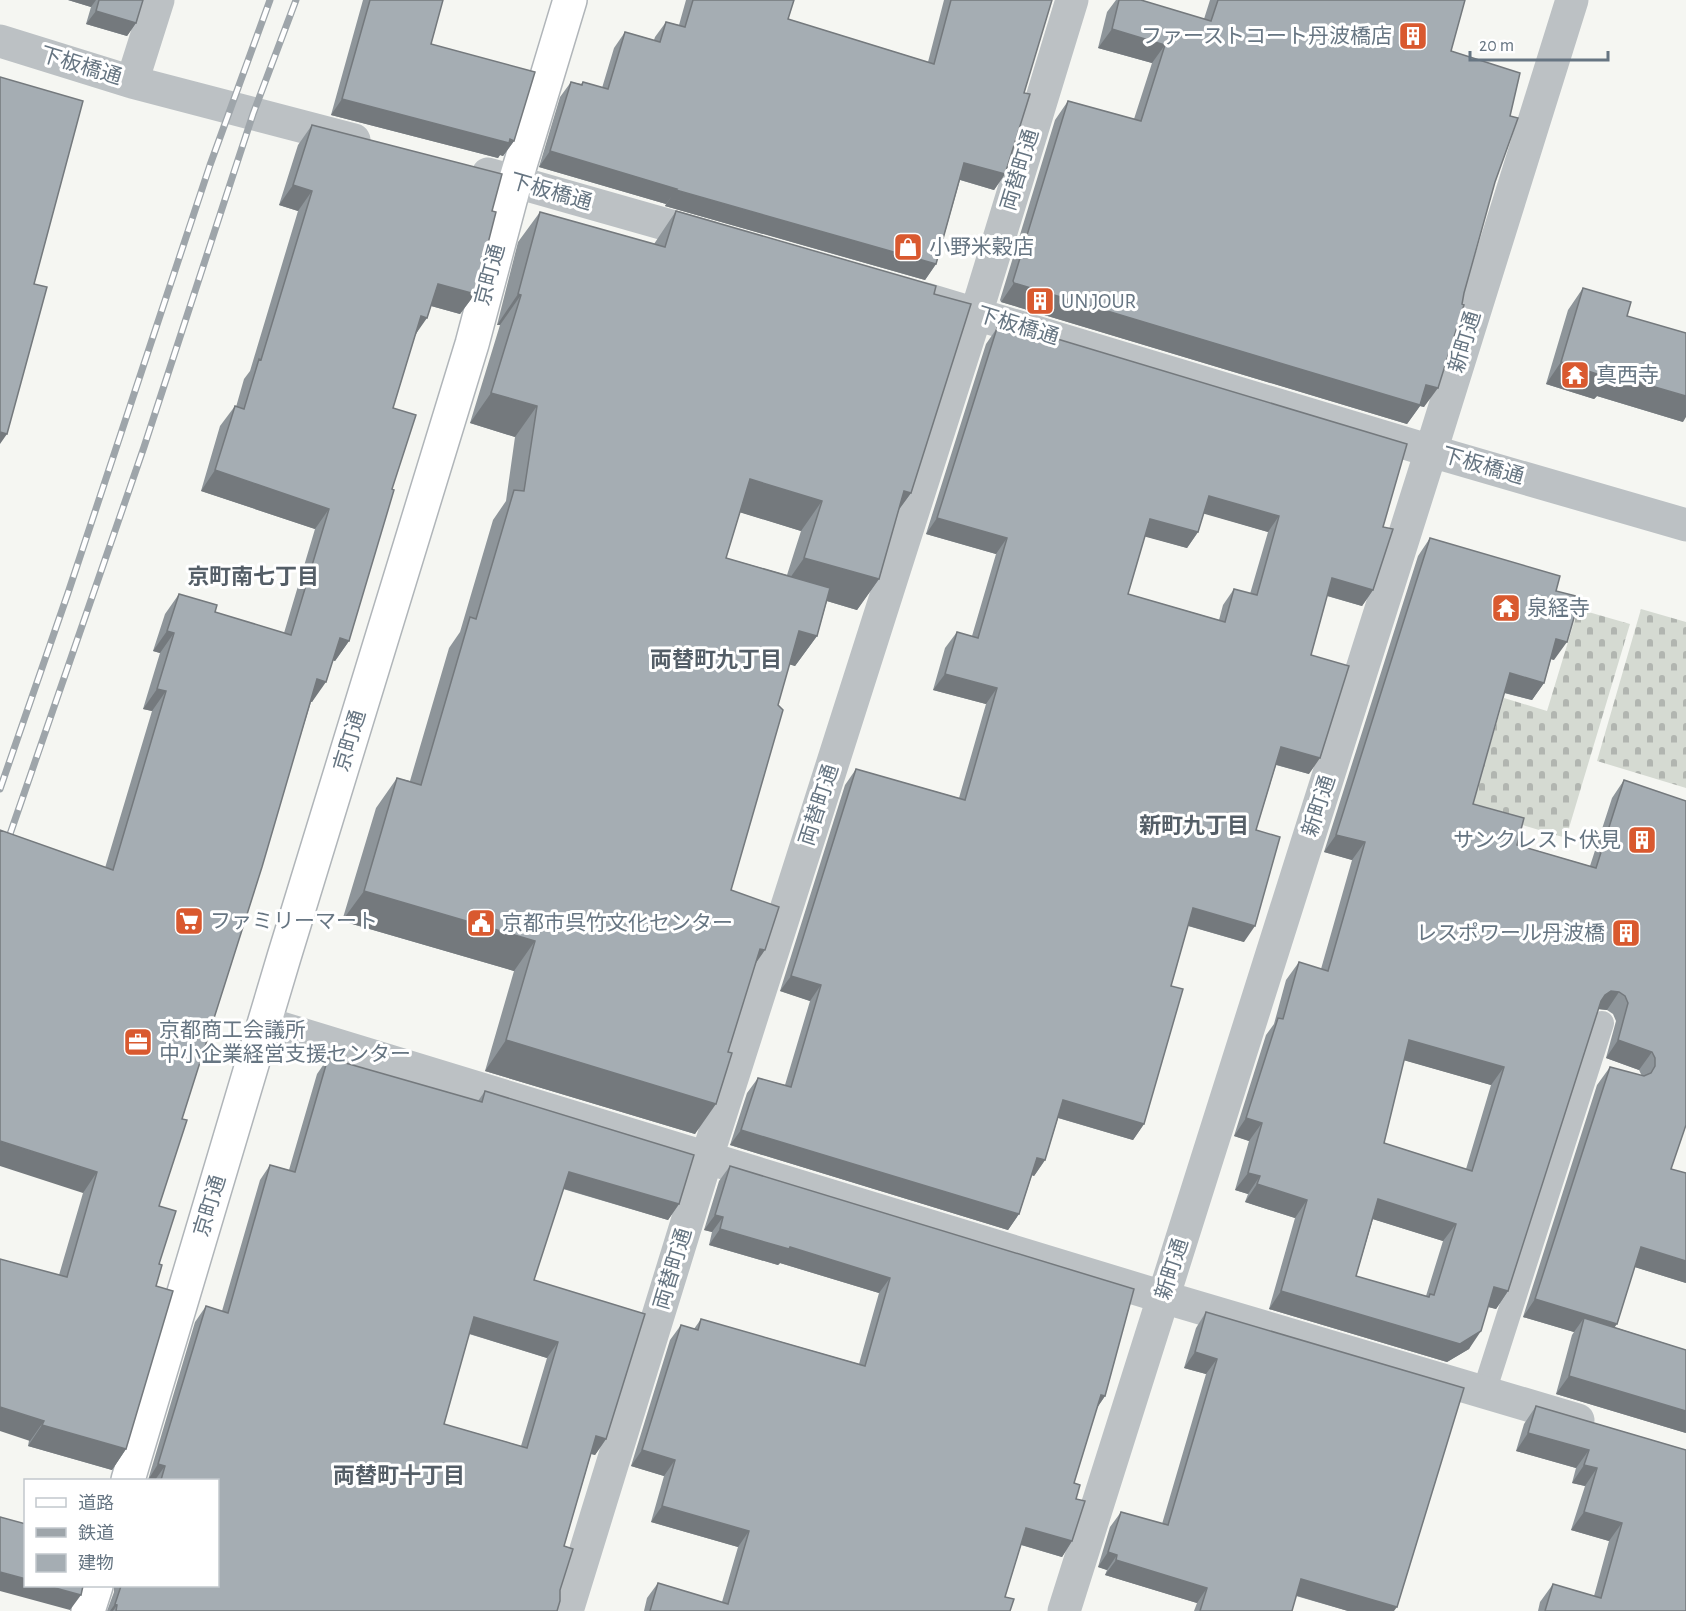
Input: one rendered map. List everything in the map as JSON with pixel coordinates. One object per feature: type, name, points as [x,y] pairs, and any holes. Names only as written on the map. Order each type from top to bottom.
[{"type":"main road","name":"京町通","points":[[128,1479],[472,344],[515,182],[570,0]]},
{"type":"main road","points":[[88,1611],[96,1587]]},
{"type":"street","points":[[132,82],[158,0]]},
{"type":"street","name":"両替町通","points":[[567,1611],[707,1157],[976,314],[1072,0]]},
{"type":"street","name":"新町通","points":[[1064,1611],[1572,0]]},
{"type":"street","name":"下板橋通","points":[[0,41],[132,82],[381,147]]},
{"type":"street","name":"下板橋通","points":[[459,167],[734,244]]},
{"type":"street","name":"下板橋通","points":[[895,290],[1686,525]]},
{"type":"street","points":[[265,1023],[1163,1297],[1608,1429]]},
{"type":"lane","points":[[1484,1392],[1598,1070],[1602,1023]]},
{"type":"green space","points":[[1578,609],[1630,624],[1566,838],[1456,805],[1467,768],[1482,772],[1504,698],[1547,711]]},
{"type":"green space","points":[[1641,609],[1686,622],[1686,788],[1597,761]]},
{"type":"building","points":[[99,0],[143,0],[136,23],[96,11]]},
{"type":"building","points":[[370,0],[443,0],[431,44],[535,72],[514,141],[510,139],[509,143],[342,99]]},
{"type":"building","points":[[693,0],[794,0],[788,19],[934,64],[951,0],[1052,0],[1024,93],[1030,94],[1005,174],[964,163],[936,264],[676,190],[550,151],[571,82],[582,85],[583,82],[608,89],[625,32],[660,42],[666,22],[685,27]]},
{"type":"building","points":[[1119,0],[1141,0],[1211,21],[1218,0],[1465,0],[1451,51],[1520,73],[1510,116],[1518,118],[1495,182],[1464,293],[1462,304],[1464,305],[1438,388],[1426,385],[1420,405],[1014,283],[1068,101],[1141,121],[1165,45],[1112,29]]},
{"type":"building","points":[[0,77],[83,101],[34,284],[47,287],[7,434],[0,432]]},
{"type":"building","points":[[312,125],[502,174],[492,211],[496,212],[475,294],[438,284],[427,318],[421,316],[393,408],[416,415],[392,489],[394,490],[349,641],[340,638],[326,682],[317,679],[262,867],[182,1119],[187,1120],[159,1206],[176,1211],[159,1264],[162,1265],[156,1286],[173,1291],[126,1449],[42,1425],[44,1421],[0,1407],[0,1259],[67,1277],[97,1172],[0,1141],[0,830],[113,870],[166,691],[157,689],[174,633],[167,631],[179,594],[217,605],[215,612],[291,635],[329,509],[215,470],[235,406],[244,409],[312,191],[293,185]]},
{"type":"building","points":[[676,211],[936,286],[934,294],[971,304],[911,493],[904,491],[879,579],[804,558],[822,501],[750,479],[726,558],[830,588],[817,636],[799,631],[778,705],[783,710],[731,890],[779,907],[765,950],[760,949],[728,1052],[732,1053],[716,1104],[506,1040],[535,941],[364,891],[397,778],[421,785],[470,617],[476,619],[514,490],[524,491],[537,406],[491,393],[521,295],[518,294],[540,212],[665,247]]},
{"type":"building","points":[[1583,288],[1631,302],[1627,316],[1686,333],[1686,396],[1610,374],[1609,378],[1561,362]]},
{"type":"building","points":[[997,328],[1027,336],[1024,329],[1407,444],[1383,527],[1393,529],[1373,590],[1332,578],[1311,655],[1349,666],[1320,758],[1281,747],[1256,830],[1280,837],[1255,926],[1193,908],[1171,986],[1183,989],[1144,1124],[1063,1100],[1045,1160],[1037,1158],[1019,1214],[741,1130],[758,1078],[791,1087],[821,985],[791,976],[856,769],[965,800],[997,688],[945,674],[957,632],[978,638],[1007,538],[937,518]],"holes":[[[1209,496],[1279,516],[1257,595],[1234,589],[1225,622],[1128,594],[1150,519],[1198,532]]]},
{"type":"building","points":[[1430,538],[1560,576],[1556,591],[1580,597],[1567,642],[1556,639],[1544,683],[1510,673],[1473,804],[1524,818],[1517,845],[1596,868],[1624,780],[1686,801],[1686,1125],[1671,1169],[1686,1173],[1686,1261],[1641,1247],[1617,1324],[1535,1299],[1610,1067],[1644,1076],[1651,1073],[1655,1066],[1652,1052],[1618,1040],[1628,1003],[1625,996],[1611,991],[1601,1001],[1508,1291],[1494,1287],[1481,1331],[1460,1344],[1281,1291],[1307,1200],[1257,1184],[1260,1176],[1248,1173],[1262,1123],[1246,1118],[1278,1018],[1283,1019],[1299,962],[1328,971],[1365,842],[1336,835]],"holes":[[[1409,1040],[1504,1067],[1472,1171],[1384,1143]],[[1378,1199],[1456,1224],[1434,1295],[1430,1294],[1429,1297],[1356,1276]]]},
{"type":"building","points":[[328,1058],[482,1102],[485,1091],[694,1155],[679,1204],[569,1172],[534,1280],[645,1314],[606,1439],[596,1436],[564,1546],[573,1549],[560,1590],[557,1611],[116,1611],[117,1605],[115,1604],[121,1587],[219,1587],[219,1479],[161,1479],[165,1466],[158,1464],[206,1306],[228,1313],[270,1165],[295,1172]],"holes":[[[474,1317],[558,1342],[527,1448],[444,1424]]]},
{"type":"building","points":[[730,1166],[1134,1289],[1105,1396],[1101,1395],[1074,1483],[1080,1485],[1076,1499],[1085,1501],[1072,1541],[1026,1528],[1005,1597],[1014,1599],[1010,1611],[650,1611],[658,1583],[728,1604],[749,1531],[662,1506],[675,1460],[642,1450],[681,1325],[698,1330],[701,1319],[865,1366],[890,1278],[790,1247],[789,1249],[720,1229],[723,1217],[715,1215]]},
{"type":"building","points":[[1206,1312],[1464,1388],[1397,1607],[1301,1579],[1292,1611],[1200,1611],[1207,1588],[1116,1560],[1117,1555],[1108,1552],[1121,1512],[1168,1525],[1217,1359],[1195,1352]]},
{"type":"building","points":[[1584,1318],[1686,1350],[1686,1411],[1569,1376]]},
{"type":"building","points":[[1536,1406],[1686,1450],[1686,1611],[1545,1611],[1553,1584],[1601,1598],[1622,1523],[1584,1512],[1597,1468],[1584,1465],[1589,1450],[1528,1433]]},
{"type":"building","points":[[0,1517],[24,1523],[24,1578],[0,1572]]},
{"type":"building","points":[[52,1587],[83,1587],[81,1595]]},
{"type":"railway","points":[[0,789],[68,593],[210,165],[270,0]]},
{"type":"railway","points":[[0,863],[144,447],[253,114],[296,0]]},
{"type":"place","name":"ファーストコート丹波橋店","points":[[1413,36]]},
{"type":"place","name":"小野米穀店","points":[[908,247]]},
{"type":"place","name":"UN JOUR","points":[[1040,301]]},
{"type":"place","name":"真西寺","points":[[1575,375]]},
{"type":"place","name":"泉経寺","points":[[1506,608]]},
{"type":"place","name":"サンクレスト伏見","points":[[1642,840]]},
{"type":"place","name":"ファミリーマート","points":[[189,921]]},
{"type":"place","name":"京都市呉竹文化センター","points":[[481,923]]},
{"type":"place","name":"レスポワール丹波橋","points":[[1626,933]]},
{"type":"place","name":"京都商工会議所 中小企業経営支援センター","points":[[138,1042]]},
{"type":"district","name":"京町南七丁目","points":[[253,577]]},
{"type":"district","name":"両替町九丁目","points":[[716,660]]},
{"type":"district","name":"新町九丁目","points":[[1194,826]]},
{"type":"district","name":"両替町十丁目","points":[[399,1476]]}]
